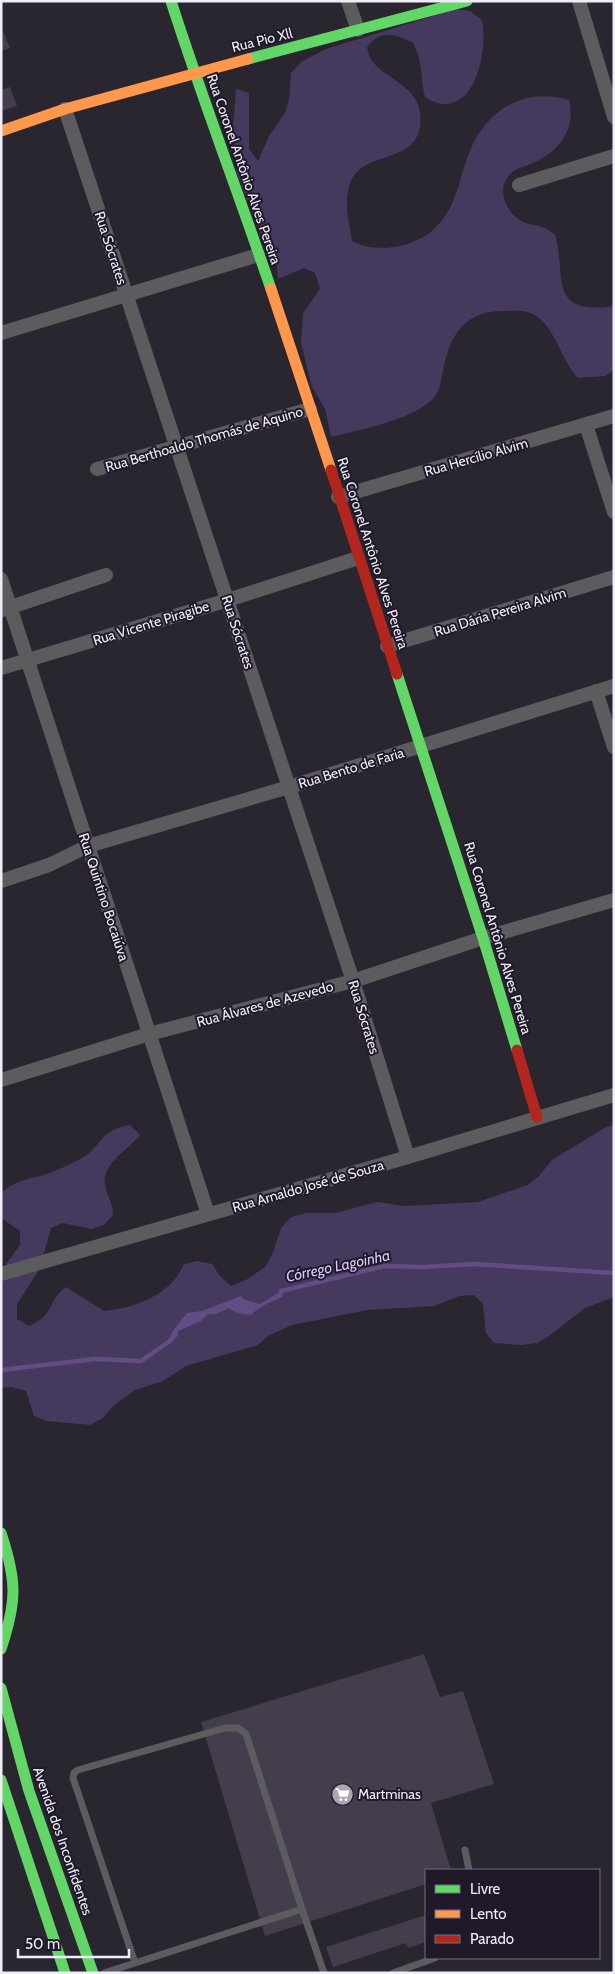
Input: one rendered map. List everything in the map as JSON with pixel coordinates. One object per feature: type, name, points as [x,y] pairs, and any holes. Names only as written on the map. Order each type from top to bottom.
[{"type":"street","name":"Rua Coronel Antônio Alves Pereira","points":[[171,1],[194,74],[234,179],[421,746],[483,938],[537,1117]]},
{"type":"street","points":[[348,1],[358,30]]},
{"type":"street","name":"Rua Pio Xll","points":[[1,131],[65,108],[467,1]]},
{"type":"street","points":[[579,1],[614,117]]},
{"type":"street","name":"Rua Sócrates","points":[[65,108],[353,981],[408,1157]]},
{"type":"street","points":[[519,185],[614,156]]},
{"type":"street","points":[[2,332],[127,297],[258,255]]},
{"type":"street","name":"Rua Berthoaldo Thomás de Aquino","points":[[97,469],[310,409]]},
{"type":"street","name":"Rua Hercílio Alvim","points":[[338,497],[614,416]]},
{"type":"street","points":[[586,425],[614,512]]},
{"type":"street","name":"Rua Vicente Piragibe","points":[[1,668],[228,600],[358,558]]},
{"type":"street","points":[[6,609],[106,576]]},
{"type":"street","name":"Rua Dária Pereira Alvim","points":[[387,646],[614,577]]},
{"type":"street","name":"Rua Quintino Bocaiúva","points":[[1,579],[6,609],[27,660],[208,1214]]},
{"type":"street","name":"Rua Bento de Faria","points":[[2,877],[49,865],[88,846],[288,787],[614,686]]},
{"type":"street","points":[[596,691],[614,747]]},
{"type":"street","name":"Rua Álvares de Azevedo","points":[[1,1080],[149,1034],[353,981],[483,938],[614,900]]},
{"type":"street","name":"Rua Arnaldo José de Souza","points":[[1,1274],[408,1157],[614,1094]]},
{"type":"street","points":[[1,1533],[12,1564],[16,1596],[12,1618],[1,1649]]},
{"type":"street","points":[[1,1628],[12,1618]]},
{"type":"street","name":"Avenida dos Inconfidentes","points":[[1,1688],[29,1791],[93,1973]]},
{"type":"street","points":[[3,1785],[29,1791]]},
{"type":"street","points":[[3,1785],[65,1973]]},
{"type":"lane","points":[[135,1963],[73,1778],[74,1773],[78,1770],[226,1728],[238,1728],[246,1734],[324,1973]]},
{"type":"lane","points":[[465,1850],[469,1869]]},
{"type":"lane","points":[[104,1973],[302,1909]]},
{"type":"lane","points":[[393,1973],[432,1959]]},
{"type":"shaded area","points":[[456,9],[470,11],[482,20],[483,51],[474,82],[466,95],[455,102],[441,104],[425,97],[420,63],[413,43],[400,37],[383,35],[367,47],[372,61],[413,96],[418,104],[420,113],[419,130],[414,142],[405,149],[369,164],[359,171],[351,181],[347,203],[352,241],[370,247],[388,248],[405,245],[425,236],[434,230],[450,209],[472,146],[489,120],[512,104],[525,99],[539,96],[569,100],[570,120],[564,138],[543,158],[515,170],[509,175],[505,181],[503,194],[507,207],[520,221],[544,228],[555,235],[561,278],[569,298],[578,305],[592,307],[614,306],[614,370],[605,376],[578,378],[572,371],[550,331],[535,315],[522,311],[490,312],[469,320],[455,336],[446,358],[439,389],[433,399],[412,413],[399,418],[331,437],[325,409],[312,387],[301,343],[303,313],[320,289],[315,273],[304,268],[278,279],[277,266],[269,254],[236,171],[240,160],[232,138],[236,89],[249,93],[249,149],[258,161],[269,136],[285,113],[289,100],[291,73],[301,62],[326,49]]},
{"type":"shaded area","points":[[130,1125],[140,1135],[112,1163],[105,1177],[105,1185],[113,1215],[104,1225],[91,1229],[63,1223],[51,1228],[39,1270],[17,1304],[17,1319],[29,1326],[43,1317],[60,1292],[66,1287],[104,1311],[128,1307],[151,1298],[170,1284],[184,1264],[197,1261],[212,1264],[220,1276],[231,1286],[246,1280],[265,1267],[272,1255],[281,1228],[291,1217],[306,1213],[335,1213],[377,1202],[405,1206],[478,1202],[528,1185],[539,1176],[552,1160],[606,1127],[614,1125],[614,1297],[585,1308],[537,1343],[521,1345],[494,1343],[486,1333],[483,1304],[474,1295],[460,1296],[434,1306],[367,1310],[292,1325],[268,1336],[258,1345],[186,1366],[163,1381],[135,1390],[113,1406],[103,1418],[90,1425],[46,1421],[34,1416],[26,1391],[12,1387],[1,1388],[1,1271],[20,1245],[20,1231],[1,1218],[1,1193],[16,1183],[49,1173],[76,1161],[93,1150],[112,1131]]},
{"type":"shaded area","points":[[285,1289],[282,1297],[261,1307],[251,1315],[237,1313],[229,1308],[216,1314],[208,1314],[201,1321],[178,1331],[178,1336],[167,1343],[174,1329],[187,1313],[202,1311],[241,1296],[243,1299],[260,1304]]},
{"type":"building","points":[[3,31],[10,48],[1,51],[1,32]]},
{"type":"building","points":[[10,87],[17,106],[1,111],[1,90]]},
{"type":"building","name":"Martminas","points":[[424,1654],[440,1697],[463,1691],[494,1784],[431,1803],[451,1869],[425,1869],[425,1884],[265,1936],[201,1722]]},
{"type":"building","points":[[425,1915],[425,1942],[408,1948],[406,1943],[333,1967],[326,1947]]},
{"type":"waterway","name":"Córrego Lagoinha","points":[[281,1291],[385,1266],[423,1267],[474,1264],[614,1273]]},
{"type":"waterway","name":"Córrego Lagoinha","points":[[1,1370],[95,1359],[141,1361],[170,1341],[175,1335]]},
{"type":"traffic: fast","points":[[171,1],[271,289]]},
{"type":"traffic: fast","points":[[248,59],[467,1]]},
{"type":"traffic: fast","points":[[397,674],[483,938],[517,1050]]},
{"type":"traffic: fast","points":[[1,1533],[10,1565],[13,1591],[10,1617],[1,1649]]},
{"type":"traffic: fast","points":[[1,1688],[29,1791],[93,1973]]},
{"type":"traffic: fast","points":[[1,1780],[65,1973]]},
{"type":"traffic: slow","points":[[1,131],[65,109],[248,59]]},
{"type":"traffic: slow","points":[[271,289],[331,470]]},
{"type":"traffic: jam","points":[[331,470],[397,674]]},
{"type":"traffic: jam","points":[[517,1050],[537,1117]]},
{"type":"place","name":"Martminas","points":[[342,1794]]}]
